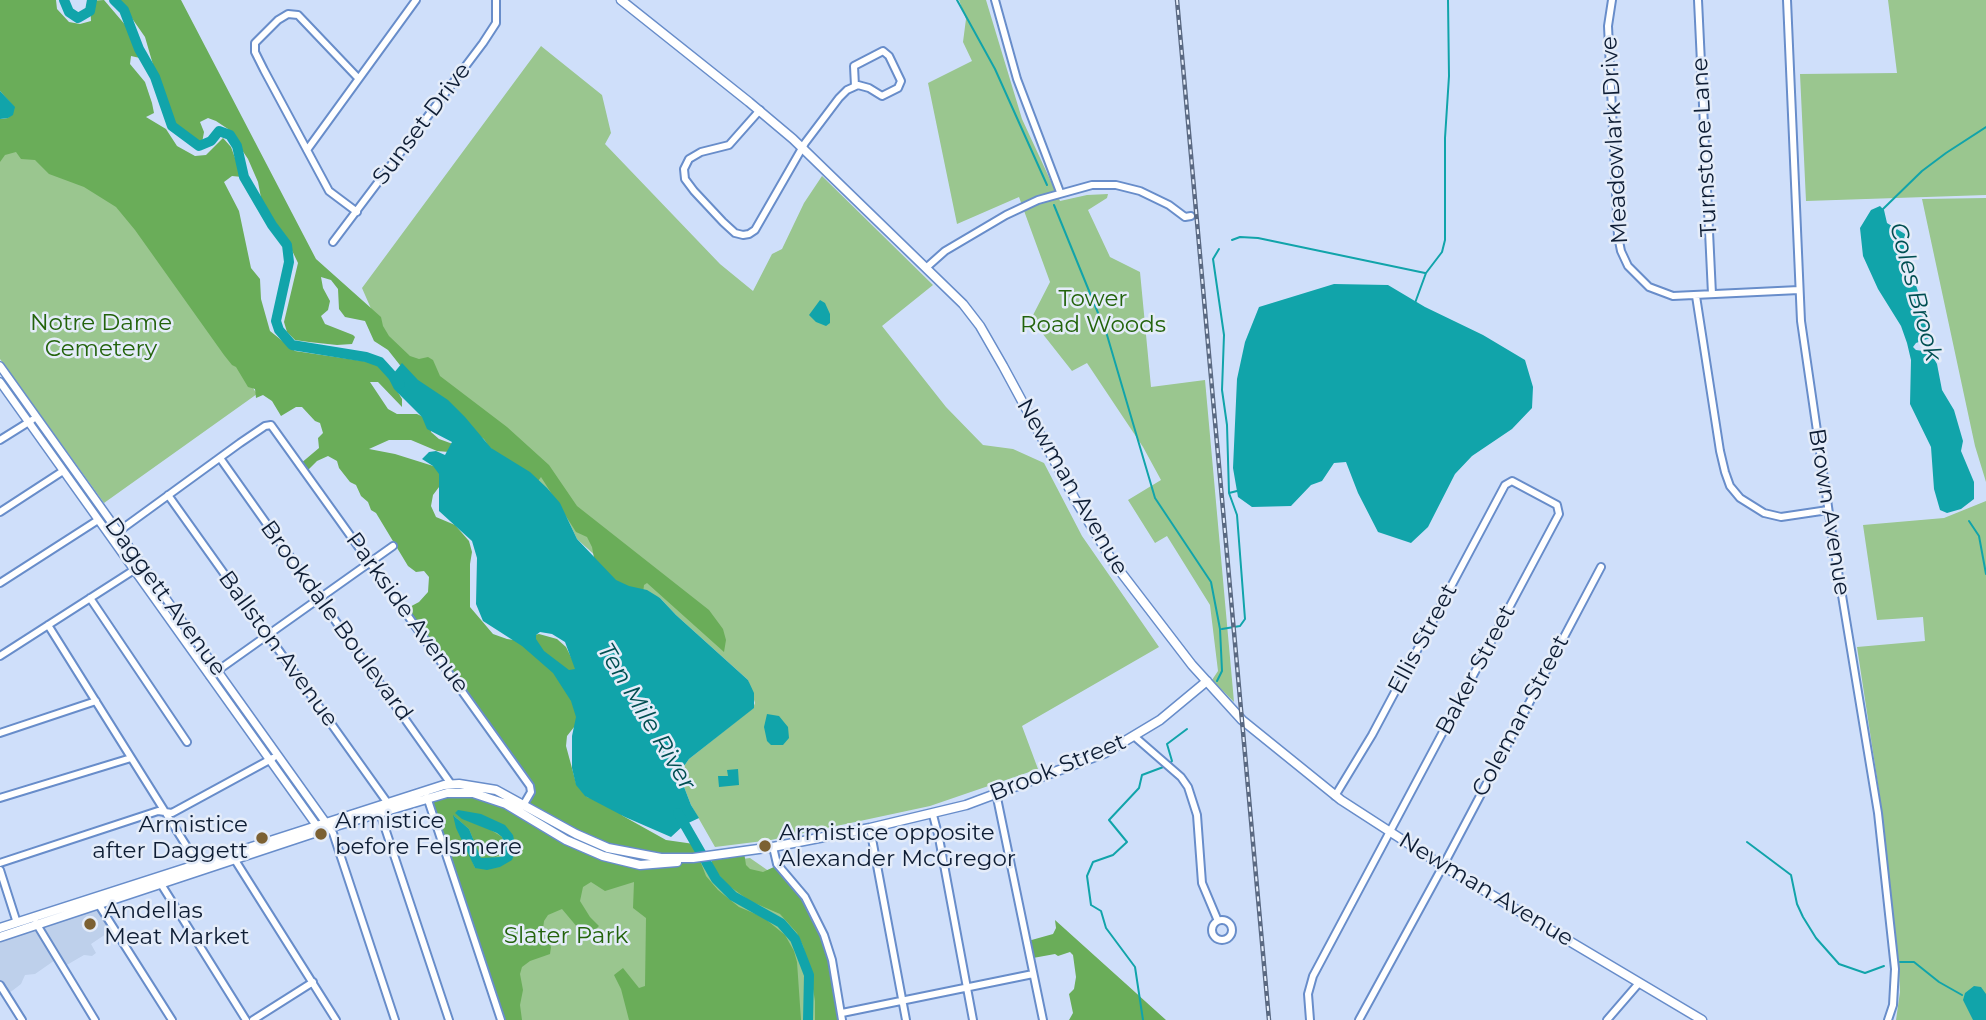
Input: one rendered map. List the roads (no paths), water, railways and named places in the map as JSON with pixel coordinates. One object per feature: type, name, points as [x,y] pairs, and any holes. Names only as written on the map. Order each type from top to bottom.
[{"type":"main road","name":"Newman Avenue","points":[[621,0],[760,110],[963,304],[980,326],[1112,562],[1162,628],[1242,720],[1335,796],[1443,866],[1702,1020]]},
{"type":"main road","name":"Brook Street","points":[[693,858],[773,847],[870,828],[934,814],[996,793],[1105,753],[1160,720],[1207,681]]},
{"type":"main road","points":[[0,928],[99,905],[200,868],[235,860],[387,802],[428,788],[451,784],[496,790],[576,834],[608,848],[661,858],[693,858]]},
{"type":"main road","points":[[0,937],[35,921],[323,827],[380,813],[427,797],[457,792],[486,796],[506,804],[566,840],[627,863],[670,864],[693,858]]},
{"type":"street","points":[[307,150],[416,0]]},
{"type":"street","name":"Sunset Drive","points":[[333,242],[490,33],[496,23],[496,0]]},
{"type":"street","points":[[995,0],[1005,41],[1028,109],[1060,192]]},
{"type":"street","name":"Meadowlark Drive","points":[[1612,0],[1608,26],[1621,251],[1634,274],[1648,287],[1667,295],[1799,290]]},
{"type":"street","name":"Turnstone Lane","points":[[1698,0],[1713,294]]},
{"type":"street","name":"Brown Avenue","points":[[1787,0],[1802,334],[1878,813],[1895,969],[1893,1005],[1888,1020]]},
{"type":"street","points":[[357,212],[329,191],[260,61],[255,43],[278,20],[288,15],[298,15],[358,78]]},
{"type":"street","points":[[760,110],[729,145],[701,152],[689,159],[684,169],[685,180],[723,222],[735,233],[743,235],[755,230],[783,178],[839,98],[855,86],[863,85],[882,96],[898,88],[901,81],[889,56],[883,51],[854,66],[855,86]]},
{"type":"street","points":[[927,267],[945,251],[1006,215],[1060,192],[1092,185],[1116,185],[1154,196],[1185,217],[1191,216]]},
{"type":"street","points":[[1696,296],[1720,451],[1730,486],[1740,498],[1764,513],[1781,517],[1828,510]]},
{"type":"street","name":"Daggett Avenue","points":[[0,366],[279,755],[323,827]]},
{"type":"street","name":"Daggett Avenue","points":[[0,382],[270,759],[323,827]]},
{"type":"street","points":[[0,440],[37,417]]},
{"type":"street","name":"Parkside Avenue","points":[[220,458],[265,426],[271,425],[530,786],[531,792],[524,804]]},
{"type":"street","points":[[110,537],[220,458]]},
{"type":"street","name":"Brookdale Boulevard","points":[[220,458],[451,784]]},
{"type":"street","points":[[0,512],[63,471]]},
{"type":"street","name":"Baker Street","points":[[1310,1020],[1308,994],[1313,976],[1559,514],[1559,508],[1552,501],[1509,482]]},
{"type":"street","name":"Ellis Street","points":[[1335,796],[1372,735],[1502,490],[1509,482]]},
{"type":"street","name":"Ballston Avenue","points":[[168,495],[387,802]]},
{"type":"street","points":[[0,583],[98,520]]},
{"type":"street","points":[[210,676],[393,546]]},
{"type":"street","name":"Coleman Street","points":[[1359,1020],[1601,567]]},
{"type":"street","points":[[0,656],[134,570]]},
{"type":"street","points":[[90,598],[187,742]]},
{"type":"street","points":[[48,625],[200,868]]},
{"type":"street","points":[[0,733],[96,701]]},
{"type":"street","points":[[1135,737],[1188,786],[1195,805],[1202,883],[1218,921]]},
{"type":"street","points":[[0,863],[158,811],[172,813],[279,755]]},
{"type":"street","points":[[0,798],[131,758]]},
{"type":"street","points":[[996,793],[1043,1020]]},
{"type":"street","points":[[427,797],[501,1020]]},
{"type":"street","points":[[380,813],[449,1020]]},
{"type":"street","points":[[934,814],[973,1020]]},
{"type":"street","points":[[323,827],[333,833],[396,1020]]},
{"type":"street","points":[[870,828],[906,1020]]},
{"type":"street","points":[[773,847],[777,864],[805,897],[821,928],[832,960],[842,1017],[903,1001],[1033,974]]},
{"type":"street","points":[[235,860],[336,1020]]},
{"type":"street","points":[[0,870],[17,923]]},
{"type":"street","points":[[161,884],[246,1020]]},
{"type":"street","points":[[99,905],[172,1020]]},
{"type":"street","points":[[35,921],[95,1020]]},
{"type":"street","points":[[253,1020],[313,982]]},
{"type":"street","points":[[1607,1020],[1639,983]]},
{"type":"street","points":[[0,985],[22,1020]]},
{"type":"water","points":[[0,91],[15,107],[13,115],[8,118],[0,119]]},
{"type":"water","points":[[1880,206],[1884,210],[1887,223],[1905,234],[1904,248],[1930,338],[1916,343],[1913,347],[1930,352],[1937,364],[1942,390],[1954,410],[1963,441],[1961,451],[1974,482],[1974,499],[1961,509],[1947,513],[1940,510],[1934,489],[1931,447],[1910,404],[1911,360],[1907,343],[1901,326],[1878,289],[1863,256],[1860,228],[1871,210]]},
{"type":"water","points":[[1334,284],[1388,285],[1525,360],[1533,387],[1532,408],[1512,429],[1472,456],[1455,474],[1428,527],[1411,543],[1378,532],[1346,462],[1334,463],[1322,481],[1311,485],[1291,506],[1252,507],[1238,497],[1233,468],[1237,379],[1245,342],[1259,307]]},
{"type":"water","points":[[820,300],[825,303],[830,314],[830,323],[826,326],[809,315]]},
{"type":"water","points":[[402,363],[418,380],[448,400],[491,448],[530,472],[547,488],[560,503],[577,539],[616,580],[647,590],[660,598],[748,680],[754,693],[754,708],[689,759],[682,769],[681,779],[699,818],[684,825],[671,837],[585,796],[576,785],[572,768],[572,736],[576,717],[571,701],[553,673],[522,646],[483,621],[476,604],[477,558],[472,541],[439,511],[439,474],[422,459],[429,452],[436,451],[445,455],[452,442],[427,429],[422,417],[394,389],[389,379]],"holes":[[[540,632],[552,634],[565,642],[575,669],[569,670],[544,651],[536,639]]]},
{"type":"water","points":[[767,714],[779,716],[788,727],[789,738],[783,745],[771,745],[767,741],[764,727]]},
{"type":"water","points":[[738,769],[739,785],[719,787],[718,776],[728,776],[727,770]]},
{"type":"water","points":[[458,810],[481,814],[505,825],[513,835],[516,849],[512,860],[487,870],[475,868],[456,828],[453,815],[469,829],[481,858],[500,857],[505,853],[502,837],[462,819],[455,813]]},
{"type":"water","points":[[1974,986],[1981,987],[1986,994],[1986,1020],[1973,1020],[1963,1000],[1965,993]]},
{"type":"waterway","name":"Ten Mile River","points":[[64,0],[69,12],[78,18],[90,11],[92,0]]},
{"type":"waterway","name":"Ten Mile River","points":[[114,0],[124,10],[139,49],[155,77],[172,126],[199,146],[211,141],[219,131],[230,135],[237,146],[244,177],[287,245],[289,262],[276,321],[279,330],[292,345],[366,357],[380,362],[400,384]]},
{"type":"waterway","points":[[957,0],[995,69],[1047,185]]},
{"type":"waterway","points":[[1415,303],[1426,273],[1442,252],[1445,240],[1448,0]]},
{"type":"waterway","name":"Coles Brook","points":[[1883,209],[1922,171],[1986,127]]},
{"type":"waterway","points":[[1054,205],[1107,335],[1155,498],[1211,582],[1220,629],[1222,671],[1217,681]]},
{"type":"waterway","points":[[1232,240],[1240,237],[1258,238],[1425,273]]},
{"type":"waterway","points":[[1219,249],[1213,259],[1224,335],[1222,390],[1227,425],[1229,493],[1237,515],[1245,619],[1240,626],[1222,629]]},
{"type":"waterway","points":[[1229,493],[1237,491]]},
{"type":"waterway","name":"Coles Brook","points":[[1969,521],[1979,536],[1986,574]]},
{"type":"waterway","points":[[1170,763],[1172,761],[1167,744],[1187,729]]},
{"type":"waterway","points":[[1143,1020],[1135,967],[1106,928],[1101,911],[1091,905],[1087,876],[1093,862],[1113,855],[1127,842],[1109,820],[1139,788],[1142,775],[1166,766]]},
{"type":"waterway","name":"Ten Mile River","points":[[678,813],[716,879],[733,896],[781,923],[795,939],[809,975],[808,1020]]},
{"type":"waterway","points":[[1747,842],[1791,875],[1797,904],[1803,917],[1816,938],[1839,964],[1865,973],[1884,966]]},
{"type":"waterway","points":[[1900,962],[1914,962],[1939,982],[1962,995]]},
{"type":"railway","points":[[1177,0],[1269,1020]]},
{"type":"place","name":"Armistice before Felsmere","points":[[321,834]]},
{"type":"place","name":"Armistice after Daggett","points":[[262,838]]},
{"type":"place","name":"Armistice opposite Alexander McGregor","points":[[765,846]]},
{"type":"place","name":"Andellas Meat Market","points":[[90,924]]},
{"type":"park label","name":"Tower Road Woods","points":[[1093,312]]},
{"type":"park label","name":"Notre Dame Cemetery","points":[[101,336]]},
{"type":"park label","name":"Slater Park","points":[[566,936]]}]
